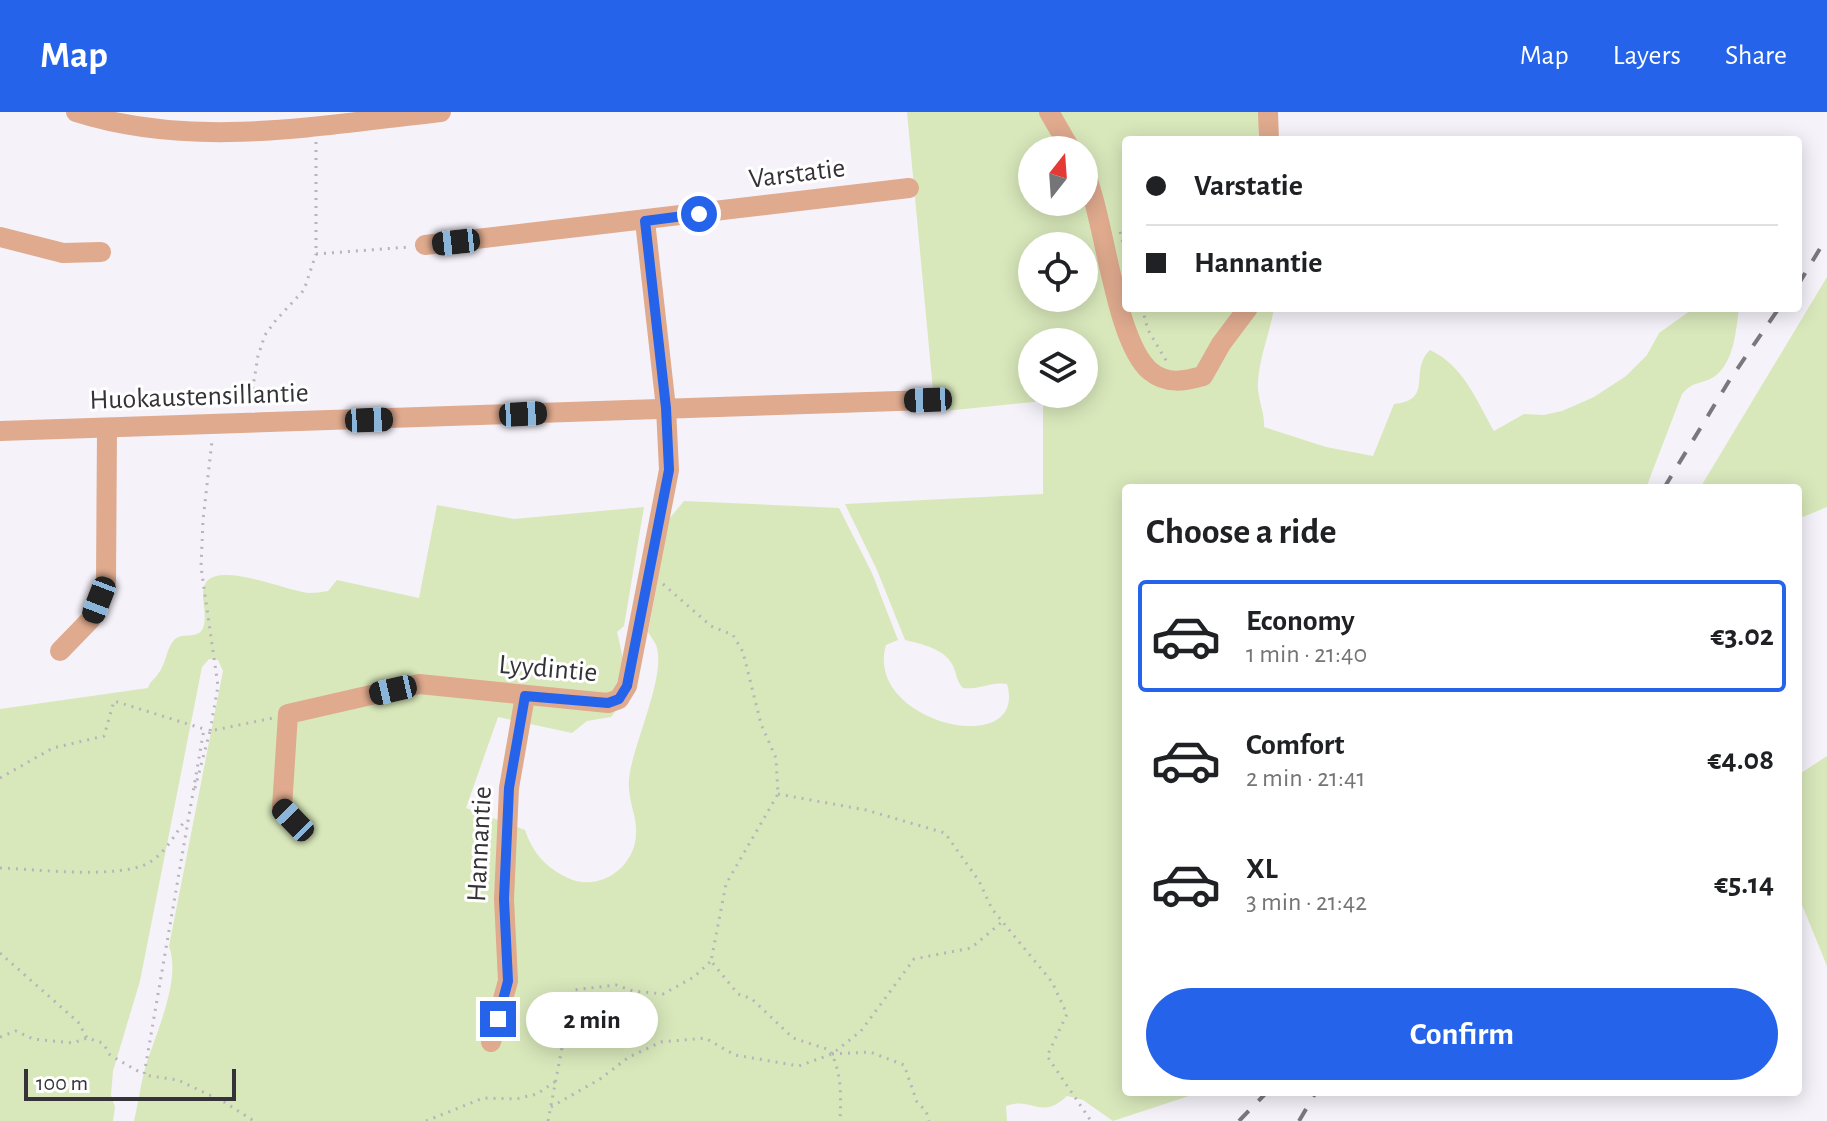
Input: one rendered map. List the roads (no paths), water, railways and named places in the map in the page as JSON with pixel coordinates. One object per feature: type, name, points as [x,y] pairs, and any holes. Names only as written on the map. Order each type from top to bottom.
[{"type":"street","points":[[76,112],[140,129],[212,133],[248,133],[440,112]]},
{"type":"street","points":[[1049,112],[1063,136]]},
{"type":"street","points":[[1268,112],[1269,136]]},
{"type":"street","name":"Varstatie","points":[[425,245],[909,188]]},
{"type":"street","points":[[1097,216],[1122,306]]},
{"type":"street","points":[[645,221],[666,408]]},
{"type":"street","points":[[0,237],[63,253],[101,252]]},
{"type":"street","points":[[1124,312],[1133,345],[1150,371],[1180,383],[1203,376],[1221,344],[1245,312]]},
{"type":"street","name":"Huokaustensillantie","points":[[0,431],[928,400]]},
{"type":"street","name":"Lyydintie","points":[[293,820],[282,808],[288,714],[419,684],[588,702],[608,703],[619,699],[627,686],[669,470],[666,408]]},
{"type":"street","points":[[60,651],[91,619],[106,581],[107,428]]},
{"type":"street","name":"Hannantie","points":[[491,1042],[508,981],[504,899],[509,788],[525,696]]},
{"type":"railway","points":[[1802,278],[1827,237]]},
{"type":"railway","points":[[1666,484],[1729,381],[1776,312]]},
{"type":"railway","points":[[1239,1121],[1263,1096]]},
{"type":"railway","points":[[1299,1121],[1314,1096]]}]
